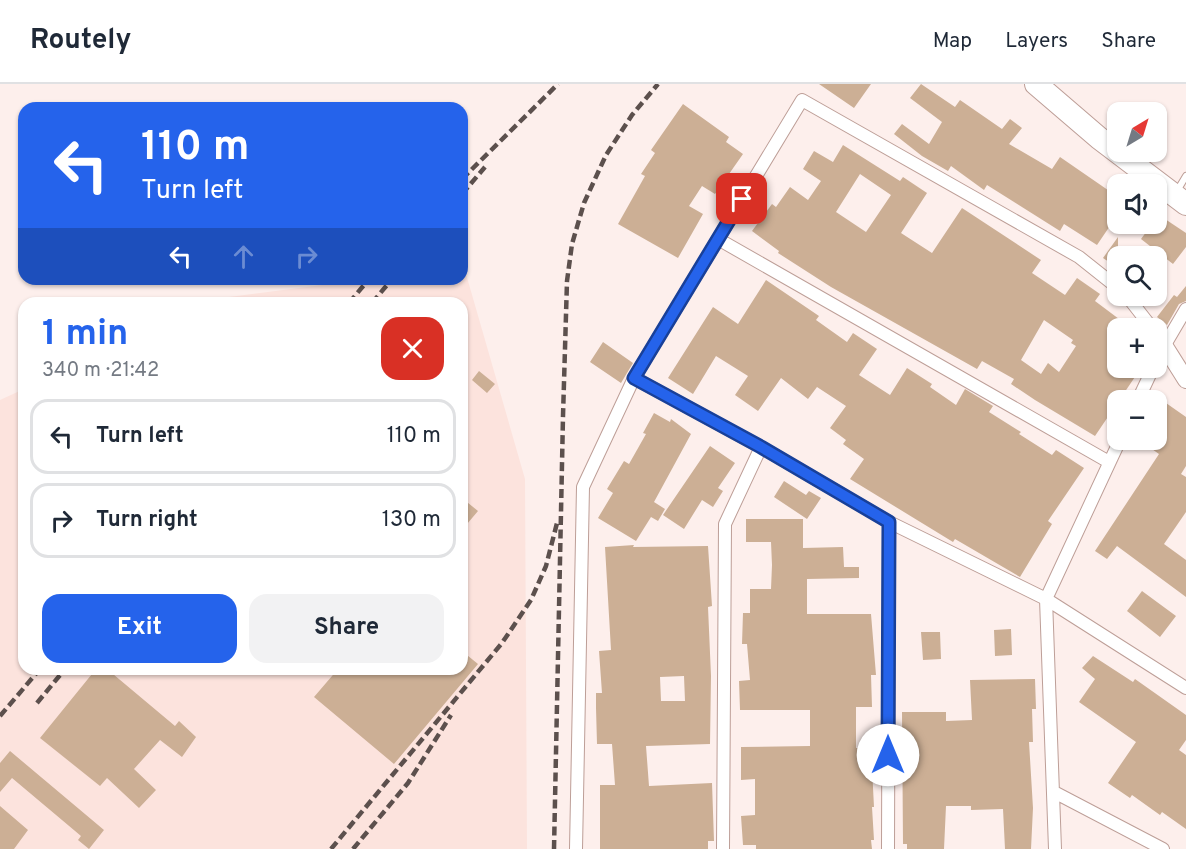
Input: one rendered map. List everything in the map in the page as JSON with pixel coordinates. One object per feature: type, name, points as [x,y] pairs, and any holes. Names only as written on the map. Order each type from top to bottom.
[{"type":"highway","points":[[1036,84],[1099,138],[1182,192]]},
{"type":"street","points":[[576,849],[583,487],[634,378],[802,100],[1079,257],[1107,279]]},
{"type":"street","points":[[718,239],[1109,462]]},
{"type":"street","points":[[1135,306],[1144,318]]},
{"type":"street","points":[[1167,336],[1186,309]]},
{"type":"street","points":[[1167,357],[1186,380]]},
{"type":"street","points":[[634,378],[761,447],[889,522],[1046,598],[1186,688]]},
{"type":"street","points":[[723,849],[725,524],[761,447]]},
{"type":"street","points":[[1055,849],[1046,598],[1115,450]]},
{"type":"street","points":[[888,849],[889,522]]},
{"type":"street","points":[[1054,792],[1164,849]]},
{"type":"shaded area","points":[[468,281],[525,479],[527,849],[0,849],[0,400],[18,392],[18,675],[468,675],[468,297],[229,297],[322,285],[468,285]]},
{"type":"building","points":[[819,84],[871,84],[854,108]]},
{"type":"building","points":[[921,84],[955,107],[960,100],[1002,129],[1010,119],[1022,128],[1009,144],[1052,169],[1060,157],[1107,189],[1107,230],[1097,245],[1064,224],[1060,231],[987,185],[984,190],[951,166],[948,171],[922,156],[894,134],[902,124],[929,144],[942,122],[910,98]]},
{"type":"building","points":[[683,104],[729,137],[726,142],[743,154],[715,194],[702,186],[689,206],[703,214],[678,258],[618,224],[645,176],[641,174],[655,153],[651,150]]},
{"type":"building","points":[[843,145],[900,181],[903,177],[927,193],[901,233],[932,253],[962,208],[1041,260],[1032,273],[1065,295],[1077,278],[1100,294],[1095,301],[1118,318],[1107,318],[1107,378],[1134,378],[1126,390],[1107,390],[1107,418],[1095,436],[1011,384],[1014,379],[982,361],[977,369],[831,287],[778,253],[779,251],[752,231],[772,204],[776,207],[790,187],[808,200],[821,181],[803,169],[814,151],[833,162]],"holes":[[[860,174],[891,195],[866,232],[836,212]],[[1044,320],[1073,340],[1071,343],[1076,346],[1059,372],[1048,363],[1041,374],[1021,360]]]},
{"type":"building","points":[[1167,220],[1186,233],[1186,247],[1173,264],[1167,259],[1167,246],[1150,246],[1141,239],[1145,234],[1167,234]]},
{"type":"building","points":[[1118,237],[1118,246],[1112,246]]},
{"type":"building","points":[[766,280],[819,316],[816,320],[847,342],[853,333],[877,349],[859,375],[890,395],[907,368],[932,384],[930,387],[956,405],[965,389],[993,406],[989,412],[1021,432],[1019,434],[1052,455],[1056,450],[1084,468],[1048,521],[1052,524],[1020,577],[955,539],[953,542],[850,479],[864,459],[843,444],[846,440],[830,428],[846,406],[817,387],[808,399],[781,378],[758,411],[735,395],[748,376],[716,356],[693,394],[668,378],[713,307],[738,324]]},
{"type":"building","points":[[1186,286],[1186,301],[1179,304],[1167,325],[1167,318],[1157,317],[1174,295],[1177,297]]},
{"type":"building","points":[[603,342],[633,363],[621,383],[590,362]]},
{"type":"building","points":[[479,371],[495,384],[487,393],[472,380]]},
{"type":"building","points":[[1167,404],[1186,417],[1186,466],[1181,474],[1186,477],[1186,512],[1164,544],[1186,560],[1186,597],[1117,546],[1107,559],[1095,551],[1159,454],[1153,450],[1167,450]]},
{"type":"building","points":[[654,413],[670,422],[671,419],[691,434],[654,502],[665,509],[658,521],[651,517],[636,541],[598,518],[613,493],[607,489],[624,461],[629,464],[646,434],[643,433]]},
{"type":"building","points":[[710,446],[735,463],[718,488],[723,491],[713,507],[702,500],[684,529],[663,515]]},
{"type":"building","points":[[784,481],[806,495],[809,491],[821,498],[807,519],[774,497]]},
{"type":"building","points":[[468,503],[478,511],[468,523]]},
{"type":"building","points":[[746,519],[803,519],[803,548],[843,547],[844,567],[859,567],[859,578],[807,579],[807,614],[871,614],[876,675],[871,675],[872,707],[856,707],[856,748],[871,748],[874,807],[872,807],[874,840],[871,840],[872,849],[756,849],[756,845],[743,845],[741,816],[755,815],[755,779],[741,780],[741,747],[810,746],[810,710],[740,710],[739,681],[750,680],[747,644],[742,644],[743,613],[750,613],[750,589],[771,589],[772,565],[771,542],[746,542]]},
{"type":"building","points":[[708,546],[712,606],[708,607],[711,676],[710,744],[646,746],[649,786],[712,783],[714,841],[708,841],[708,849],[600,849],[600,785],[615,785],[612,744],[597,744],[596,693],[602,693],[599,651],[611,650],[605,547]],"holes":[[[684,676],[685,701],[661,701],[660,677]]]},
{"type":"building","points":[[1142,591],[1176,616],[1160,637],[1127,611]]},
{"type":"building","points":[[1011,629],[1012,655],[995,656],[994,630]]},
{"type":"building","points":[[921,632],[940,632],[941,659],[923,660]]},
{"type":"building","points":[[468,656],[478,664],[394,764],[314,697],[333,675],[468,675]]},
{"type":"building","points":[[1093,656],[1133,682],[1135,679],[1186,715],[1186,740],[1179,750],[1186,755],[1186,829],[1162,812],[1160,815],[1132,795],[1130,798],[1108,783],[1136,742],[1079,702],[1095,679],[1082,668]]},
{"type":"building","points":[[91,675],[114,675],[175,726],[179,721],[196,737],[182,757],[160,740],[134,769],[156,790],[139,808],[107,778],[100,786],[40,738]]},
{"type":"building","points":[[1035,679],[1036,709],[1032,709],[1033,742],[1029,742],[1033,808],[1031,849],[1005,849],[1003,809],[971,810],[971,806],[946,806],[944,849],[907,849],[907,844],[903,844],[902,712],[946,712],[946,721],[972,720],[970,680]]},
{"type":"building","points":[[10,751],[104,830],[89,849],[78,840],[81,836],[12,778],[0,792],[0,763]]},
{"type":"building","points":[[0,806],[28,830],[14,849],[0,849]]},
{"type":"railway","points":[[468,173],[558,84]]},
{"type":"railway","points":[[554,849],[567,281],[572,244],[584,203],[606,155],[632,115],[658,84]]},
{"type":"railway","points":[[468,187],[485,167]]},
{"type":"railway","points":[[354,297],[364,285]]},
{"type":"railway","points":[[377,297],[387,285]]},
{"type":"railway","points":[[331,849],[502,643],[531,600],[546,566],[557,523]]},
{"type":"railway","points":[[0,716],[35,675]]},
{"type":"railway","points":[[37,703],[60,675]]},
{"type":"railway","points":[[353,849],[408,783],[451,715]]},
{"type":"route","points":[[742,199],[634,378],[761,447],[889,522],[888,755]]}]
